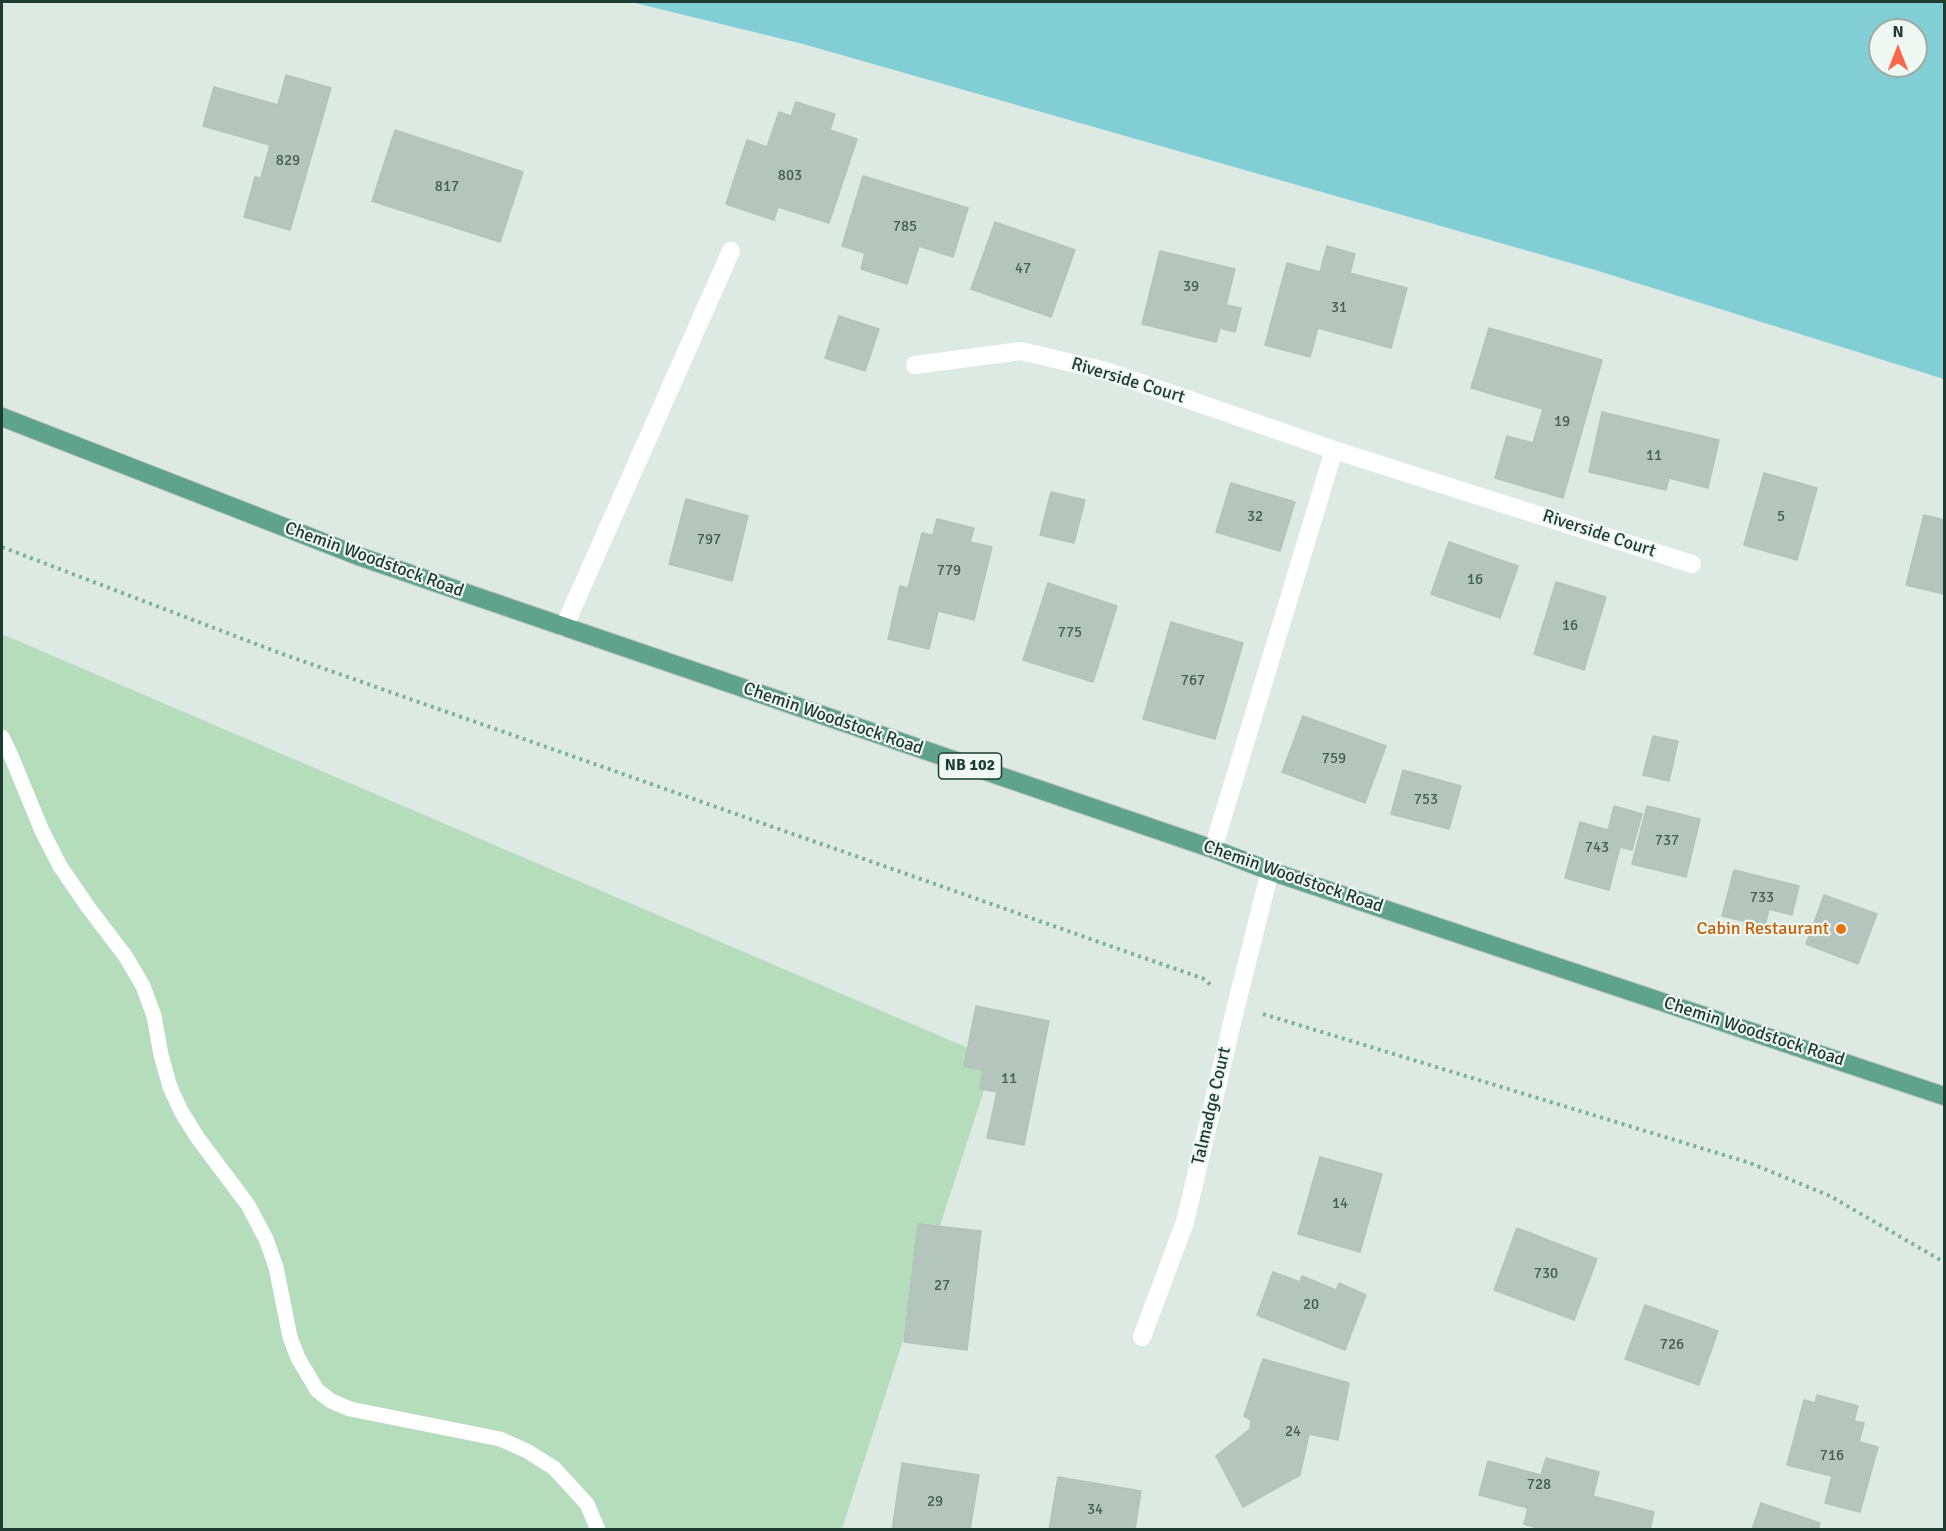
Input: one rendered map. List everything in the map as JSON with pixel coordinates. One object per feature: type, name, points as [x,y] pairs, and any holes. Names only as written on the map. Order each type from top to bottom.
[{"type":"main road","name":"Chemin Woodstock Road","points":[[2,417],[361,557],[1213,849],[1270,871],[1944,1096]]},
{"type":"street","points":[[564,627],[731,251]]},
{"type":"street","name":"Riverside Court","points":[[915,365],[1021,351],[1106,370],[1334,450],[1692,564]]},
{"type":"street","points":[[1213,849],[1334,450]]},
{"type":"street","name":"Talmadge Court","points":[[1142,1337],[1185,1222],[1270,871]]},
{"type":"lane","points":[[2,737],[42,831],[60,866],[126,957],[143,986],[154,1016],[170,1087],[181,1112],[248,1205],[266,1239],[276,1267],[290,1336],[298,1358],[317,1390],[332,1401],[350,1409],[500,1438],[527,1451],[554,1468],[573,1489],[586,1504],[598,1530]]},
{"type":"path","points":[[2,548],[288,656],[1204,979],[1236,1006],[1750,1163],[1830,1196],[1944,1262]]},
{"type":"green space","points":[[2,634],[994,1059],[842,1529],[2,1529]]},
{"type":"water","points":[[631,2],[1944,2],[1944,379],[1595,270],[803,44]]},
{"type":"building","points":[[286,75],[331,88],[290,230],[244,217],[255,177],[261,178],[270,145],[203,126],[214,87],[278,105]]},
{"type":"building","points":[[796,102],[835,114],[830,130],[857,139],[829,223],[778,207],[774,220],[726,204],[747,140],[767,147],[779,112],[791,116]]},
{"type":"building","points":[[395,130],[523,172],[500,242],[372,201]]},
{"type":"building","points":[[863,176],[968,208],[953,257],[919,246],[907,284],[861,269],[865,253],[842,246]]},
{"type":"building","points":[[995,222],[1075,250],[1051,317],[971,289]]},
{"type":"building","points":[[1327,246],[1355,254],[1350,273],[1407,288],[1391,348],[1318,328],[1310,357],[1265,345],[1287,263],[1320,272]]},
{"type":"building","points":[[1160,251],[1235,269],[1226,305],[1241,308],[1235,332],[1220,328],[1216,342],[1142,324]]},
{"type":"building","points":[[839,316],[879,329],[865,371],[825,358]]},
{"type":"building","points":[[1489,328],[1602,360],[1563,498],[1495,478],[1507,436],[1533,443],[1543,409],[1471,388]]},
{"type":"building","points":[[1602,412],[1719,440],[1708,488],[1669,478],[1666,490],[1589,472]]},
{"type":"building","points":[[1764,473],[1817,488],[1797,560],[1744,545]]},
{"type":"building","points":[[1231,483],[1295,502],[1280,551],[1216,532]]},
{"type":"building","points":[[1051,492],[1085,500],[1074,543],[1040,535]]},
{"type":"building","points":[[686,499],[748,516],[732,581],[669,564]]},
{"type":"building","points":[[1924,515],[1944,520],[1944,594],[1906,585]]},
{"type":"building","points":[[937,519],[974,528],[970,542],[992,547],[974,620],[938,611],[929,649],[888,639],[900,586],[908,588],[922,533],[933,535]]},
{"type":"building","points":[[1449,542],[1518,566],[1500,618],[1431,594]]},
{"type":"building","points":[[1556,582],[1606,597],[1584,670],[1534,654]]},
{"type":"building","points":[[1048,583],[1117,606],[1093,682],[1023,660]]},
{"type":"building","points":[[1171,622],[1243,643],[1215,739],[1143,719]]},
{"type":"building","points":[[1303,716],[1386,746],[1365,803],[1282,772]]},
{"type":"building","points":[[1653,736],[1678,741],[1669,781],[1643,775]]},
{"type":"building","points":[[1403,770],[1461,786],[1449,829],[1391,814]]},
{"type":"building","points":[[1614,806],[1642,814],[1632,850],[1620,847],[1609,890],[1565,878],[1580,822],[1608,830]]},
{"type":"building","points":[[1647,806],[1700,819],[1686,877],[1632,864]]},
{"type":"building","points":[[1734,870],[1799,886],[1792,915],[1769,909],[1765,926],[1722,916]]},
{"type":"building","name":"Cabin Restaurant","points":[[1824,895],[1877,914],[1858,964],[1806,944]]},
{"type":"building","points":[[976,1006],[1049,1021],[1024,1145],[987,1138],[997,1092],[980,1089],[983,1070],[964,1066]]},
{"type":"building","points":[[1320,1157],[1382,1174],[1360,1252],[1298,1234]]},
{"type":"building","points":[[918,1224],[981,1231],[967,1350],[904,1342]]},
{"type":"building","points":[[1517,1228],[1597,1259],[1574,1320],[1494,1290]]},
{"type":"building","points":[[1273,1272],[1300,1282],[1302,1276],[1336,1290],[1339,1283],[1366,1295],[1345,1350],[1257,1315]]},
{"type":"building","points":[[1645,1305],[1718,1331],[1699,1385],[1625,1359]]},
{"type":"building","points":[[1263,1359],[1349,1383],[1338,1440],[1309,1434],[1300,1475],[1243,1507],[1216,1456],[1250,1429],[1251,1420],[1244,1416]]},
{"type":"building","points":[[1817,1395],[1858,1406],[1854,1421],[1864,1423],[1859,1442],[1878,1447],[1860,1512],[1825,1503],[1832,1476],[1787,1465],[1804,1400],[1815,1403]]},
{"type":"building","points":[[1546,1458],[1599,1472],[1593,1496],[1654,1512],[1650,1530],[1544,1530],[1524,1524],[1528,1508],[1479,1495],[1488,1461],[1541,1475]]},
{"type":"building","points":[[902,1463],[979,1475],[970,1530],[892,1530]]},
{"type":"building","points":[[1058,1477],[1141,1491],[1135,1530],[1049,1530]]},
{"type":"building","points":[[1761,1503],[1820,1523],[1818,1530],[1752,1530]]},
{"type":"place","name":"Cabin Restaurant","points":[[1841,929]]}]
